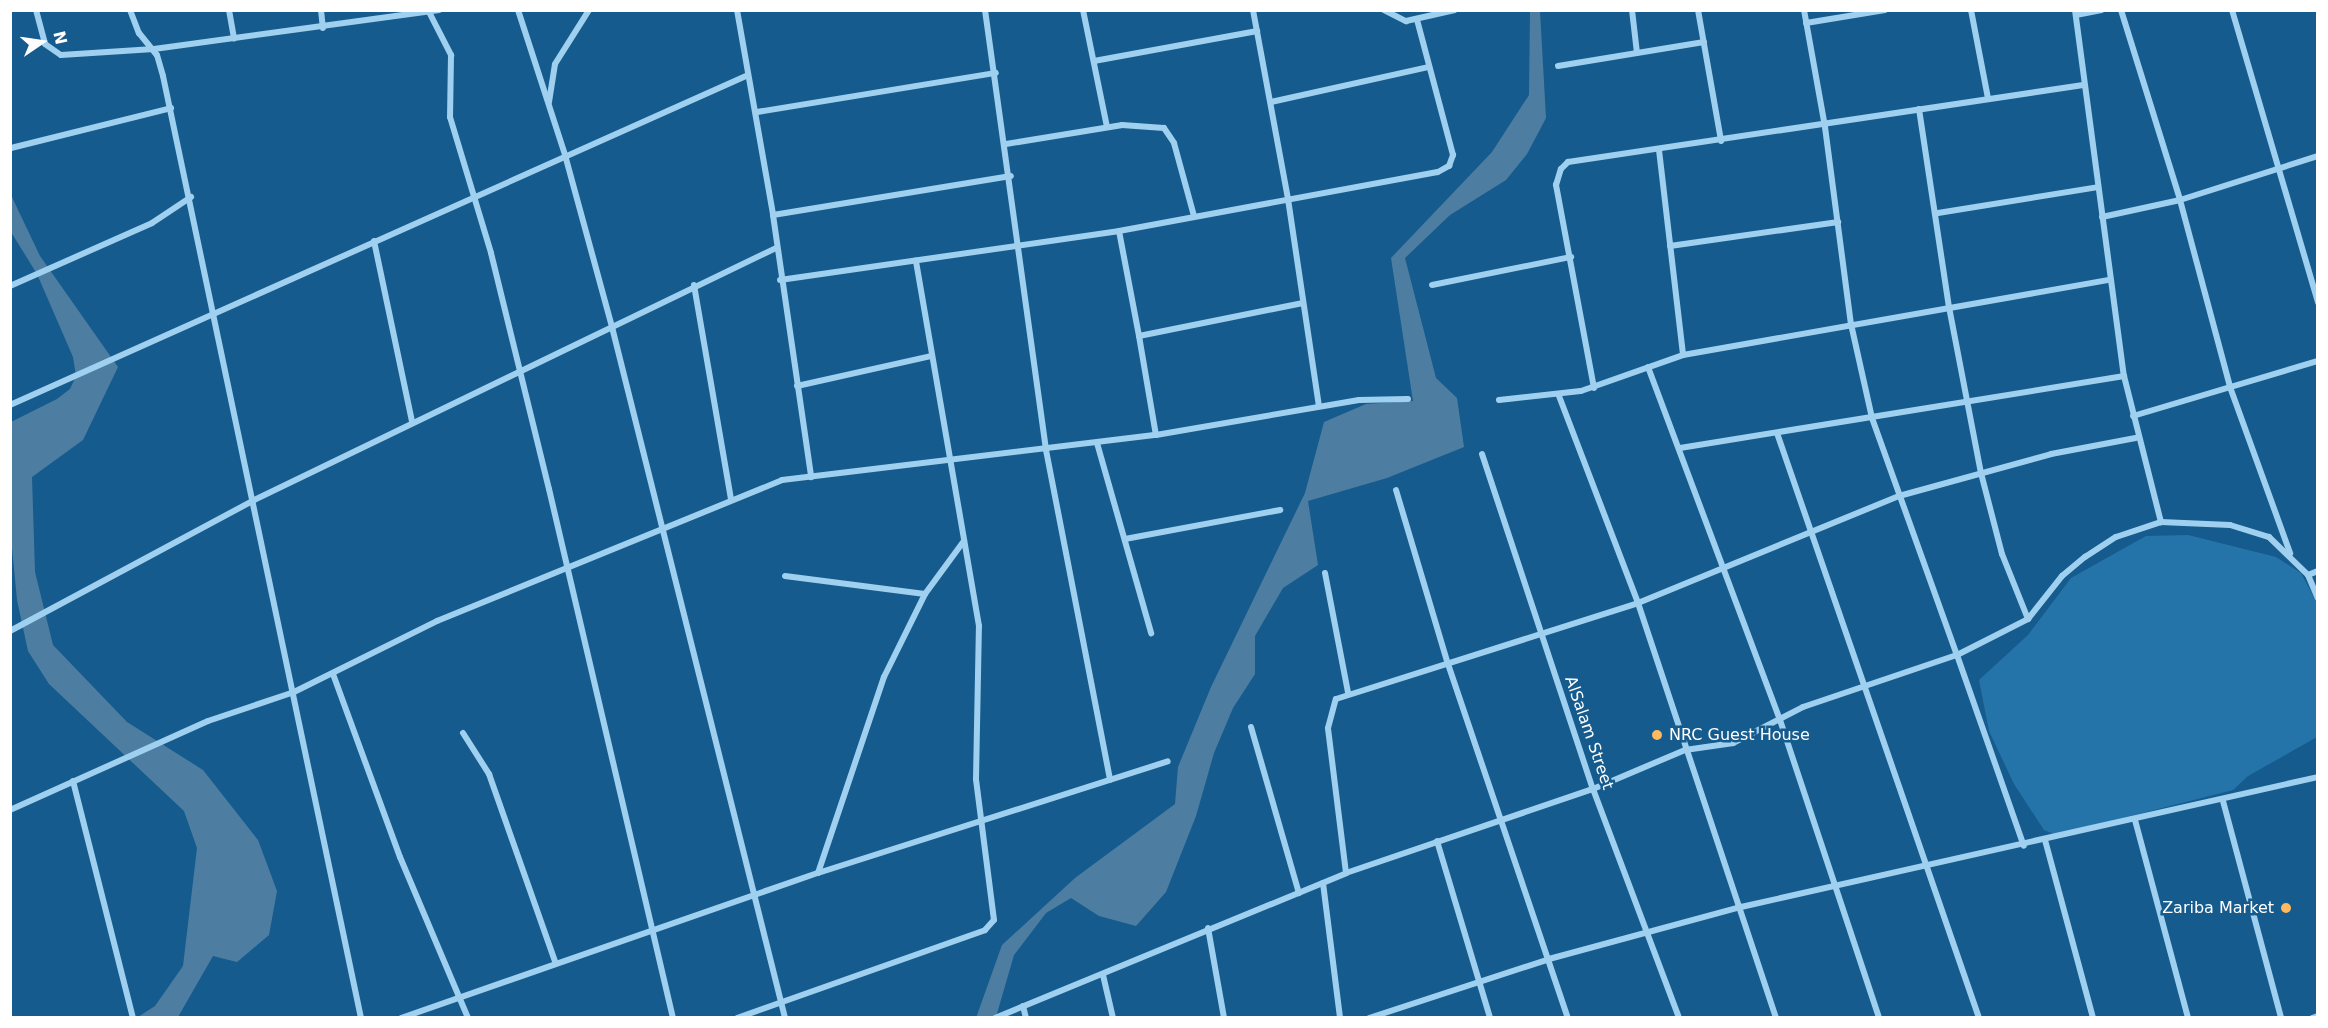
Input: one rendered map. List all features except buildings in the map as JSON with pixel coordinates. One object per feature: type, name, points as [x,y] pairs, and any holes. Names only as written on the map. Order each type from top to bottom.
[{"type":"street","points":[[36,10],[45,44],[61,55],[154,49],[323,28],[439,10]]},
{"type":"street","points":[[130,10],[139,33],[154,49],[171,108],[216,312],[361,1017]]},
{"type":"street","points":[[229,10],[234,39]]},
{"type":"street","points":[[321,10],[323,28]]},
{"type":"street","points":[[518,10],[565,155],[612,327],[785,1017]]},
{"type":"street","points":[[549,106],[555,64],[589,10]]},
{"type":"street","points":[[737,10],[757,112],[773,215],[780,280],[811,477]]},
{"type":"street","points":[[985,10],[1011,176],[1046,450],[1110,780]]},
{"type":"street","points":[[1083,10],[1107,127]]},
{"type":"street","points":[[1253,10],[1288,199],[1319,406]]},
{"type":"street","points":[[1384,10],[1395,20],[1417,20],[1455,10]]},
{"type":"street","points":[[1632,10],[1637,53]]},
{"type":"street","points":[[1698,10],[1721,141]]},
{"type":"street","points":[[1804,10],[1825,127],[1851,324],[1872,418],[2024,846]]},
{"type":"street","points":[[1806,22],[1885,10]]},
{"type":"street","points":[[1971,10],[1988,98]]},
{"type":"street","points":[[2102,10],[2075,13],[2083,85],[2124,376],[2136,438],[2161,522]]},
{"type":"street","points":[[2121,10],[2180,200],[2230,387],[2290,553]]},
{"type":"street","points":[[2232,10],[2318,303]]},
{"type":"street","points":[[428,11],[450,55],[450,117],[475,194],[568,568],[649,931],[673,1017]]},
{"type":"street","points":[[780,280],[1020,243],[1119,231],[1288,199],[1383,186],[1449,166],[1453,154],[1417,20]]},
{"type":"street","points":[[1094,61],[1257,31]]},
{"type":"street","points":[[1558,66],[1704,42]]},
{"type":"street","points":[[1271,102],[1429,67]]},
{"type":"street","points":[[757,112],[996,73]]},
{"type":"street","points":[[10,405],[475,194],[748,75]]},
{"type":"street","points":[[1594,388],[1556,185],[1561,169],[1580,158],[1659,150],[1825,127],[1919,109],[2083,85]]},
{"type":"street","points":[[11,148],[171,108]]},
{"type":"street","points":[[1919,109],[1938,213],[1949,307],[1981,473],[2002,554],[2028,619]]},
{"type":"street","points":[[1006,144],[1107,127],[1164,128],[1174,143],[1194,216]]},
{"type":"street","points":[[1659,150],[1683,355]]},
{"type":"street","points":[[2102,217],[2180,200],[2318,156]]},
{"type":"street","points":[[773,215],[1011,176]]},
{"type":"street","points":[[1938,213],[2098,187]]},
{"type":"street","points":[[10,286],[152,223],[191,197]]},
{"type":"street","points":[[1670,246],[1838,222]]},
{"type":"street","points":[[1119,231],[1156,435]]},
{"type":"street","points":[[374,241],[412,421]]},
{"type":"street","points":[[10,631],[254,500],[412,421],[612,327],[694,285],[777,248]]},
{"type":"street","points":[[1432,285],[1571,257]]},
{"type":"street","points":[[737,1017],[989,928],[995,915],[980,822],[975,726],[979,626],[964,541],[954,460],[931,356],[916,260]]},
{"type":"street","points":[[1499,400],[1558,396],[1594,388],[1683,355],[2110,280]]},
{"type":"street","points":[[694,285],[731,499]]},
{"type":"street","points":[[1139,336],[1302,303]]},
{"type":"street","points":[[797,386],[931,356]]},
{"type":"street","points":[[2133,416],[2318,361]]},
{"type":"street","points":[[1648,367],[1680,448],[1722,570],[1779,717],[1879,1017]]},
{"type":"street","points":[[1680,448],[2124,376]]},
{"type":"street","points":[[1558,396],[1638,603],[1685,750],[1741,908],[1776,1017]]},
{"type":"street","points":[[10,810],[208,721],[294,692],[437,621],[782,480],[1156,435],[1319,406],[1408,399]]},
{"type":"street","points":[[1777,433],[1810,534],[1867,684],[1978,1017]]},
{"type":"street","points":[[1346,873],[1328,728],[1332,705],[1348,693],[1542,636],[1638,603],[1899,496],[1981,473],[2136,438]]},
{"type":"street","points":[[1097,442],[1151,633]]},
{"type":"street","name":"AlSalam Street","points":[[1482,454],[1593,789],[1679,1017]]},
{"type":"street","points":[[1396,490],[1448,664],[1568,1017]]},
{"type":"street","points":[[1125,539],[1280,510]]},
{"type":"street","points":[[995,1017],[1103,975],[1208,928],[1346,873],[1593,789],[1685,750],[1733,743],[1779,717],[1867,684],[1957,655],[2028,619],[2062,576],[2085,556],[2116,537],[2161,522],[2247,528],[2290,553],[2308,574],[2318,598]]},
{"type":"street","points":[[818,873],[884,677],[925,594],[964,541]]},
{"type":"street","points":[[2308,574],[2318,571]]},
{"type":"street","points":[[1325,573],[1348,693]]},
{"type":"street","points":[[784,576],[925,594]]},
{"type":"street","points":[[333,674],[400,856],[468,1017]]},
{"type":"street","points":[[1251,727],[1299,893]]},
{"type":"street","points":[[464,733],[489,774],[556,964]]},
{"type":"street","points":[[401,1017],[818,873],[1168,761]]},
{"type":"street","points":[[1369,1017],[1549,959],[1741,908],[1836,885],[2223,801],[2318,777]]},
{"type":"street","points":[[73,781],[133,1017]]},
{"type":"street","points":[[2223,801],[2281,1017]]},
{"type":"street","points":[[2135,820],[2188,1017]]},
{"type":"street","points":[[2045,840],[2093,1017]]},
{"type":"street","points":[[1437,841],[1490,1017]]},
{"type":"street","points":[[1323,884],[1340,1017]]},
{"type":"street","points":[[1208,928],[1224,1017]]},
{"type":"street","points":[[1103,975],[1113,1017]]},
{"type":"street","points":[[1023,1006],[1026,1017]]},
{"type":"street","points":[[2312,1017],[2318,1016]]},
{"type":"shaded area","points":[[1530,11],[1540,11],[1546,118],[1527,154],[1506,180],[1450,215],[1405,258],[1436,378],[1457,398],[1464,447],[1387,478],[1308,501],[1318,565],[1283,588],[1255,636],[1255,674],[1233,708],[1214,753],[1196,816],[1166,892],[1136,926],[1099,916],[1071,898],[1046,913],[1014,955],[996,1017],[976,1018],[1002,945],[1075,878],[1175,804],[1178,767],[1211,687],[1305,493],[1324,422],[1366,404],[1413,401],[1391,258],[1492,152],[1529,95]]},
{"type":"shaded area","points":[[10,193],[40,256],[118,367],[83,440],[32,477],[35,572],[53,645],[127,722],[203,770],[258,840],[277,891],[269,935],[237,962],[213,956],[178,1017],[138,1017],[155,1006],[183,966],[197,848],[184,811],[49,684],[28,651],[17,600],[10,527],[11,422],[57,399],[70,389],[76,376],[73,357],[37,274],[11,232]]},
{"type":"shaded area","points":[[2188,535],[2276,557],[2301,573],[2317,603],[2317,737],[2248,776],[2233,790],[2056,835],[2044,830],[2014,784],[1989,731],[1979,680],[2028,635],[2071,578],[2146,536]]},
{"type":"place","name":"NRC Guest House","points":[[1657,735]]},
{"type":"place","name":"Zariba Market","points":[[2286,908]]}]
